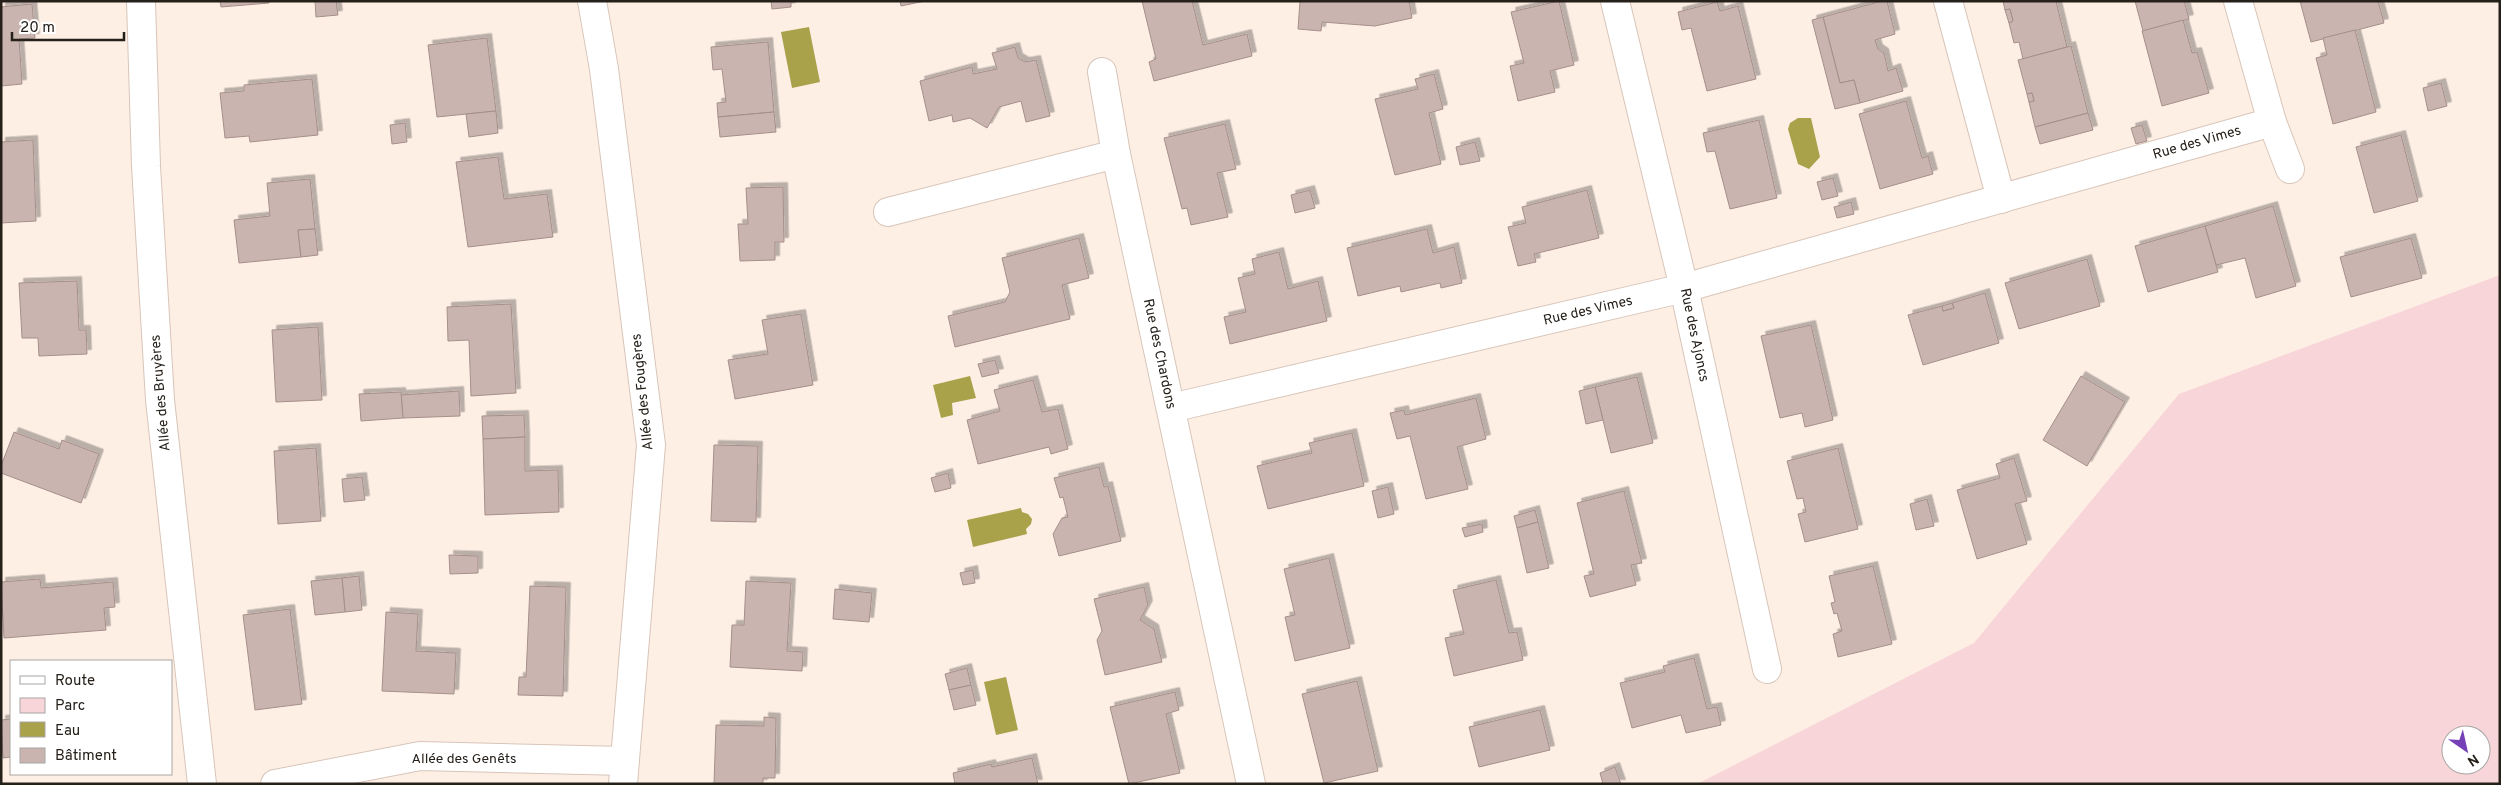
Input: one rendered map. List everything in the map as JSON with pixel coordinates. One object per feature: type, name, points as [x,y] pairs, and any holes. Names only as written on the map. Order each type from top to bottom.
[{"type":"street","name":"Allée des Bruyères","points":[[141,1],[146,166],[160,400],[202,784]]},
{"type":"street","name":"Allée des Fougères","points":[[592,1],[604,68],[651,445],[624,772]]},
{"type":"street","name":"Rue des Ajoncs","points":[[1615,1],[1684,288],[1767,669]]},
{"type":"street","points":[[1948,1],[2001,199]]},
{"type":"street","points":[[2238,1],[2272,122],[2290,169]]},
{"type":"street","name":"Rue des Chardons","points":[[1102,72],[1116,154],[1250,784]]},
{"type":"street","name":"Rue des Vimes","points":[[1171,408],[1684,288],[2272,122]]},
{"type":"street","points":[[888,212],[1116,154]]},
{"type":"street","name":"Allée des Genêts","points":[[275,784],[420,756],[624,772]]},
{"type":"green space","points":[[2500,275],[2500,784],[1697,784],[1974,643],[2179,394]]},
{"type":"water","points":[[809,27],[820,82],[792,88],[781,32]]},
{"type":"water","points":[[1798,118],[1811,118],[1820,157],[1809,169],[1798,164],[1788,129],[1790,123]]},
{"type":"water","points":[[970,376],[976,398],[952,403],[953,415],[941,418],[933,385]]},
{"type":"water","points":[[1021,508],[1022,512],[1028,514],[1032,519],[1031,524],[1026,529],[1027,534],[973,547],[967,520]]},
{"type":"water","points":[[1006,677],[1018,730],[996,735],[984,682]]},
{"type":"building","points":[[220,1],[269,1],[269,3],[221,7]]},
{"type":"building","points":[[315,1],[336,1],[338,15],[316,17]]},
{"type":"building","points":[[771,1],[791,1],[791,7],[772,9]]},
{"type":"building","points":[[900,1],[925,1],[901,6]]},
{"type":"building","points":[[1142,1],[1192,1],[1203,45],[1247,34],[1252,56],[1154,81],[1149,62],[1156,59]]},
{"type":"building","points":[[1300,1],[1409,1],[1412,18],[1375,26],[1322,22],[1321,31],[1298,29]]},
{"type":"building","points":[[1559,1],[1574,65],[1550,71],[1555,92],[1518,101],[1510,66],[1524,63],[1511,12]]},
{"type":"building","points":[[1887,1],[1895,34],[1875,40],[1878,49],[1884,53],[1888,71],[1896,68],[1903,91],[1860,103],[1854,80],[1840,83],[1823,17]]},
{"type":"building","points":[[2003,1],[2056,1],[2067,47],[2023,59],[2019,42],[2014,43],[2009,23],[2013,21],[2010,9],[2005,10]]},
{"type":"building","points":[[2135,1],[2184,1],[2189,19],[2143,31]]},
{"type":"building","points":[[2300,1],[2378,1],[2384,23],[2311,42]]},
{"type":"building","points":[[1717,2],[1720,11],[1738,6],[1756,79],[1707,91],[1691,28],[1682,30],[1678,12]]},
{"type":"building","points":[[32,4],[35,38],[19,39],[22,84],[1,86],[1,7]]},
{"type":"building","points":[[2010,9],[2013,21],[2009,23],[2005,10]]},
{"type":"building","points":[[1823,17],[1840,83],[1854,80],[1860,103],[1835,109],[1812,20]]},
{"type":"building","points":[[2183,20],[2192,53],[2197,52],[2209,93],[2162,106],[2142,31]]},
{"type":"building","points":[[2355,30],[2376,112],[2333,124],[2316,58],[2327,55],[2323,38]]},
{"type":"building","points":[[487,38],[496,111],[437,117],[428,45]]},
{"type":"building","points":[[768,42],[774,112],[718,117],[717,103],[726,102],[722,69],[713,70],[711,47]]},
{"type":"building","points":[[2071,46],[2088,113],[2035,127],[2029,102],[2034,101],[2032,93],[2027,94],[2018,60]]},
{"type":"building","points":[[1015,47],[1018,58],[1025,62],[1036,60],[1050,116],[1026,122],[1021,101],[999,107],[987,128],[970,118],[953,122],[952,115],[929,121],[920,81],[972,67],[973,74],[997,69],[992,53]]},
{"type":"building","points":[[1434,74],[1443,109],[1429,113],[1441,164],[1395,175],[1375,99],[1418,89],[1415,79]]},
{"type":"building","points":[[312,79],[318,135],[250,142],[249,136],[225,138],[220,93],[244,91],[244,85]]},
{"type":"building","points":[[2441,83],[2447,106],[2428,111],[2423,88]]},
{"type":"building","points":[[2032,93],[2034,101],[2029,102],[2027,94]]},
{"type":"building","points":[[1906,101],[1922,158],[1928,156],[1933,174],[1880,189],[1859,114]]},
{"type":"building","points":[[496,111],[498,133],[469,137],[466,114]]},
{"type":"building","points":[[774,112],[776,132],[720,137],[718,117]]},
{"type":"building","points":[[2088,113],[2093,130],[2040,144],[2035,127]]},
{"type":"building","points":[[1759,120],[1777,198],[1730,209],[1715,151],[1707,152],[1703,133]]},
{"type":"building","points":[[405,123],[407,142],[392,144],[390,125]]},
{"type":"building","points":[[1225,124],[1236,169],[1217,173],[1228,217],[1191,225],[1187,208],[1182,209],[1164,138]]},
{"type":"building","points":[[2142,125],[2147,141],[2136,144],[2131,128]]},
{"type":"building","points":[[2401,135],[2418,201],[2374,213],[2356,147]]},
{"type":"building","points":[[33,140],[36,221],[1,223],[1,142]]},
{"type":"building","points":[[1475,142],[1480,161],[1460,165],[1456,147]]},
{"type":"building","points":[[498,157],[504,199],[547,194],[553,237],[468,247],[456,162]]},
{"type":"building","points":[[1833,178],[1838,196],[1822,200],[1817,182]]},
{"type":"building","points":[[310,179],[315,229],[298,230],[301,257],[239,263],[234,220],[270,216],[267,183]]},
{"type":"building","points":[[783,187],[784,242],[775,242],[775,260],[740,261],[738,224],[748,224],[746,188]]},
{"type":"building","points":[[1310,190],[1315,208],[1295,213],[1291,195]]},
{"type":"building","points":[[1587,190],[1599,238],[1534,254],[1536,262],[1518,266],[1508,227],[1526,223],[1522,207]]},
{"type":"building","points":[[1851,202],[1854,214],[1837,218],[1834,207]]},
{"type":"building","points":[[2273,206],[2296,286],[2256,298],[2245,258],[2216,265],[2205,226]]},
{"type":"building","points":[[2205,226],[2218,272],[2148,292],[2135,246]]},
{"type":"building","points":[[315,229],[318,255],[301,257],[298,230]]},
{"type":"building","points":[[1427,229],[1433,253],[1454,247],[1462,283],[1441,288],[1440,283],[1401,292],[1400,286],[1358,296],[1347,248]]},
{"type":"building","points":[[1079,238],[1089,278],[1062,285],[1070,319],[955,347],[948,316],[1005,302],[1010,292],[1002,258]]},
{"type":"building","points":[[2411,238],[2422,278],[2351,297],[2340,257]]},
{"type":"building","points":[[1279,252],[1288,289],[1318,281],[1327,321],[1230,344],[1224,317],[1246,312],[1238,278],[1255,274],[1252,259]]},
{"type":"building","points":[[2087,259],[2100,306],[2019,329],[2005,283]]},
{"type":"building","points":[[77,281],[79,330],[86,330],[87,354],[39,356],[38,338],[22,338],[19,283]]},
{"type":"building","points":[[1985,293],[1999,343],[1923,365],[1908,315],[1942,306],[1943,311],[1954,308],[1952,303]]},
{"type":"building","points":[[1952,303],[1954,308],[1943,311],[1942,306]]},
{"type":"building","points":[[511,304],[516,393],[471,396],[469,340],[448,341],[447,307]]},
{"type":"building","points":[[801,314],[813,385],[735,399],[728,360],[768,354],[762,320]]},
{"type":"building","points":[[1811,325],[1833,420],[1805,427],[1802,413],[1780,418],[1761,336]]},
{"type":"building","points":[[318,327],[322,400],[276,402],[272,330]]},
{"type":"building","points":[[995,360],[999,373],[982,377],[978,364]]},
{"type":"building","points":[[2081,376],[2125,402],[2087,466],[2043,440]]},
{"type":"building","points":[[1637,377],[1653,443],[1611,453],[1595,387]]},
{"type":"building","points":[[1033,380],[1042,412],[1058,409],[1068,449],[1051,454],[1049,447],[978,464],[967,420],[1000,411],[994,390]]},
{"type":"building","points":[[1595,387],[1603,420],[1586,424],[1579,391]]},
{"type":"building","points":[[459,391],[460,416],[403,418],[401,395]]},
{"type":"building","points":[[401,392],[403,418],[361,421],[359,394]]},
{"type":"building","points":[[1476,398],[1486,439],[1457,447],[1468,489],[1426,499],[1410,436],[1397,439],[1390,413],[1404,410],[1405,415]]},
{"type":"building","points":[[524,415],[525,437],[483,439],[482,416]]},
{"type":"building","points":[[14,432],[59,449],[62,440],[99,454],[81,503],[1,473],[1,466]]},
{"type":"building","points":[[1352,433],[1364,486],[1268,509],[1257,466],[1312,453],[1309,443]]},
{"type":"building","points":[[525,437],[525,471],[558,470],[559,512],[485,515],[483,439]]},
{"type":"building","points":[[714,445],[758,446],[756,522],[711,521]]},
{"type":"building","points":[[316,448],[321,521],[278,524],[274,451]]},
{"type":"building","points":[[1838,448],[1858,529],[1805,542],[1798,514],[1806,512],[1803,498],[1797,499],[1787,461]]},
{"type":"building","points":[[2014,458],[2027,501],[2015,504],[2027,544],[1977,559],[1957,490],[2000,478],[1996,464]]},
{"type":"building","points":[[1099,467],[1104,487],[1108,486],[1121,541],[1059,556],[1053,534],[1062,518],[1068,517],[1063,497],[1060,498],[1054,478]]},
{"type":"building","points":[[948,473],[951,488],[935,492],[931,478]]},
{"type":"building","points":[[362,477],[365,500],[344,502],[342,479]]},
{"type":"building","points":[[1388,487],[1394,514],[1378,518],[1372,491]]},
{"type":"building","points":[[1624,491],[1642,563],[1631,565],[1636,585],[1590,597],[1584,576],[1594,574],[1577,503]]},
{"type":"building","points":[[1927,499],[1934,526],[1916,530],[1910,504]]},
{"type":"building","points":[[1535,510],[1538,522],[1517,528],[1514,516]]},
{"type":"building","points":[[1538,522],[1549,568],[1527,573],[1517,528]]},
{"type":"building","points":[[1482,524],[1483,532],[1465,537],[1462,528]]},
{"type":"building","points":[[449,555],[478,556],[478,573],[450,574]]},
{"type":"building","points":[[1329,558],[1350,648],[1295,661],[1285,617],[1295,615],[1284,569]]},
{"type":"building","points":[[1873,566],[1892,644],[1838,657],[1833,634],[1842,631],[1837,613],[1834,614],[1831,603],[1835,602],[1829,576]]},
{"type":"building","points":[[973,570],[975,583],[963,585],[960,573]]},
{"type":"building","points":[[359,576],[362,610],[345,612],[342,578]]},
{"type":"building","points":[[342,578],[345,612],[315,615],[311,581]]},
{"type":"building","points":[[40,579],[41,588],[113,582],[115,607],[104,608],[106,630],[4,638],[1,582]]},
{"type":"building","points":[[1496,580],[1509,633],[1517,632],[1523,660],[1454,676],[1445,638],[1464,634],[1453,590]]},
{"type":"building","points":[[746,581],[791,583],[787,651],[803,652],[802,671],[730,667],[732,625],[744,625]]},
{"type":"building","points":[[530,586],[566,587],[563,696],[518,695],[519,677],[526,677]]},
{"type":"building","points":[[1144,587],[1148,605],[1140,620],[1154,629],[1162,662],[1105,675],[1097,640],[1102,631],[1094,599]]},
{"type":"building","points":[[835,589],[872,593],[869,622],[833,619]]},
{"type":"building","points":[[290,609],[302,704],[255,710],[243,615]]},
{"type":"building","points":[[386,612],[418,614],[416,651],[456,653],[454,694],[382,691]]},
{"type":"building","points":[[1694,658],[1707,709],[1717,707],[1721,725],[1686,733],[1681,715],[1632,728],[1620,683],[1665,672],[1663,666]]},
{"type":"building","points":[[967,668],[971,685],[949,690],[945,674]]},
{"type":"building","points":[[1357,681],[1378,771],[1324,783],[1302,694]]},
{"type":"building","points":[[971,685],[976,705],[954,710],[949,690]]},
{"type":"building","points":[[1175,692],[1179,710],[1166,714],[1180,773],[1129,784],[1110,707]]},
{"type":"building","points":[[1540,710],[1550,750],[1479,767],[1469,727]]},
{"type":"building","points":[[764,717],[776,718],[775,778],[763,778],[763,784],[714,784],[716,725],[764,726]]},
{"type":"building","points":[[10,719],[10,757],[3,758],[1,720]]},
{"type":"building","points":[[1032,758],[1038,784],[955,784],[953,773],[991,764],[992,767]]},
{"type":"building","points":[[1615,767],[1621,784],[1603,784],[1600,773]]}]
